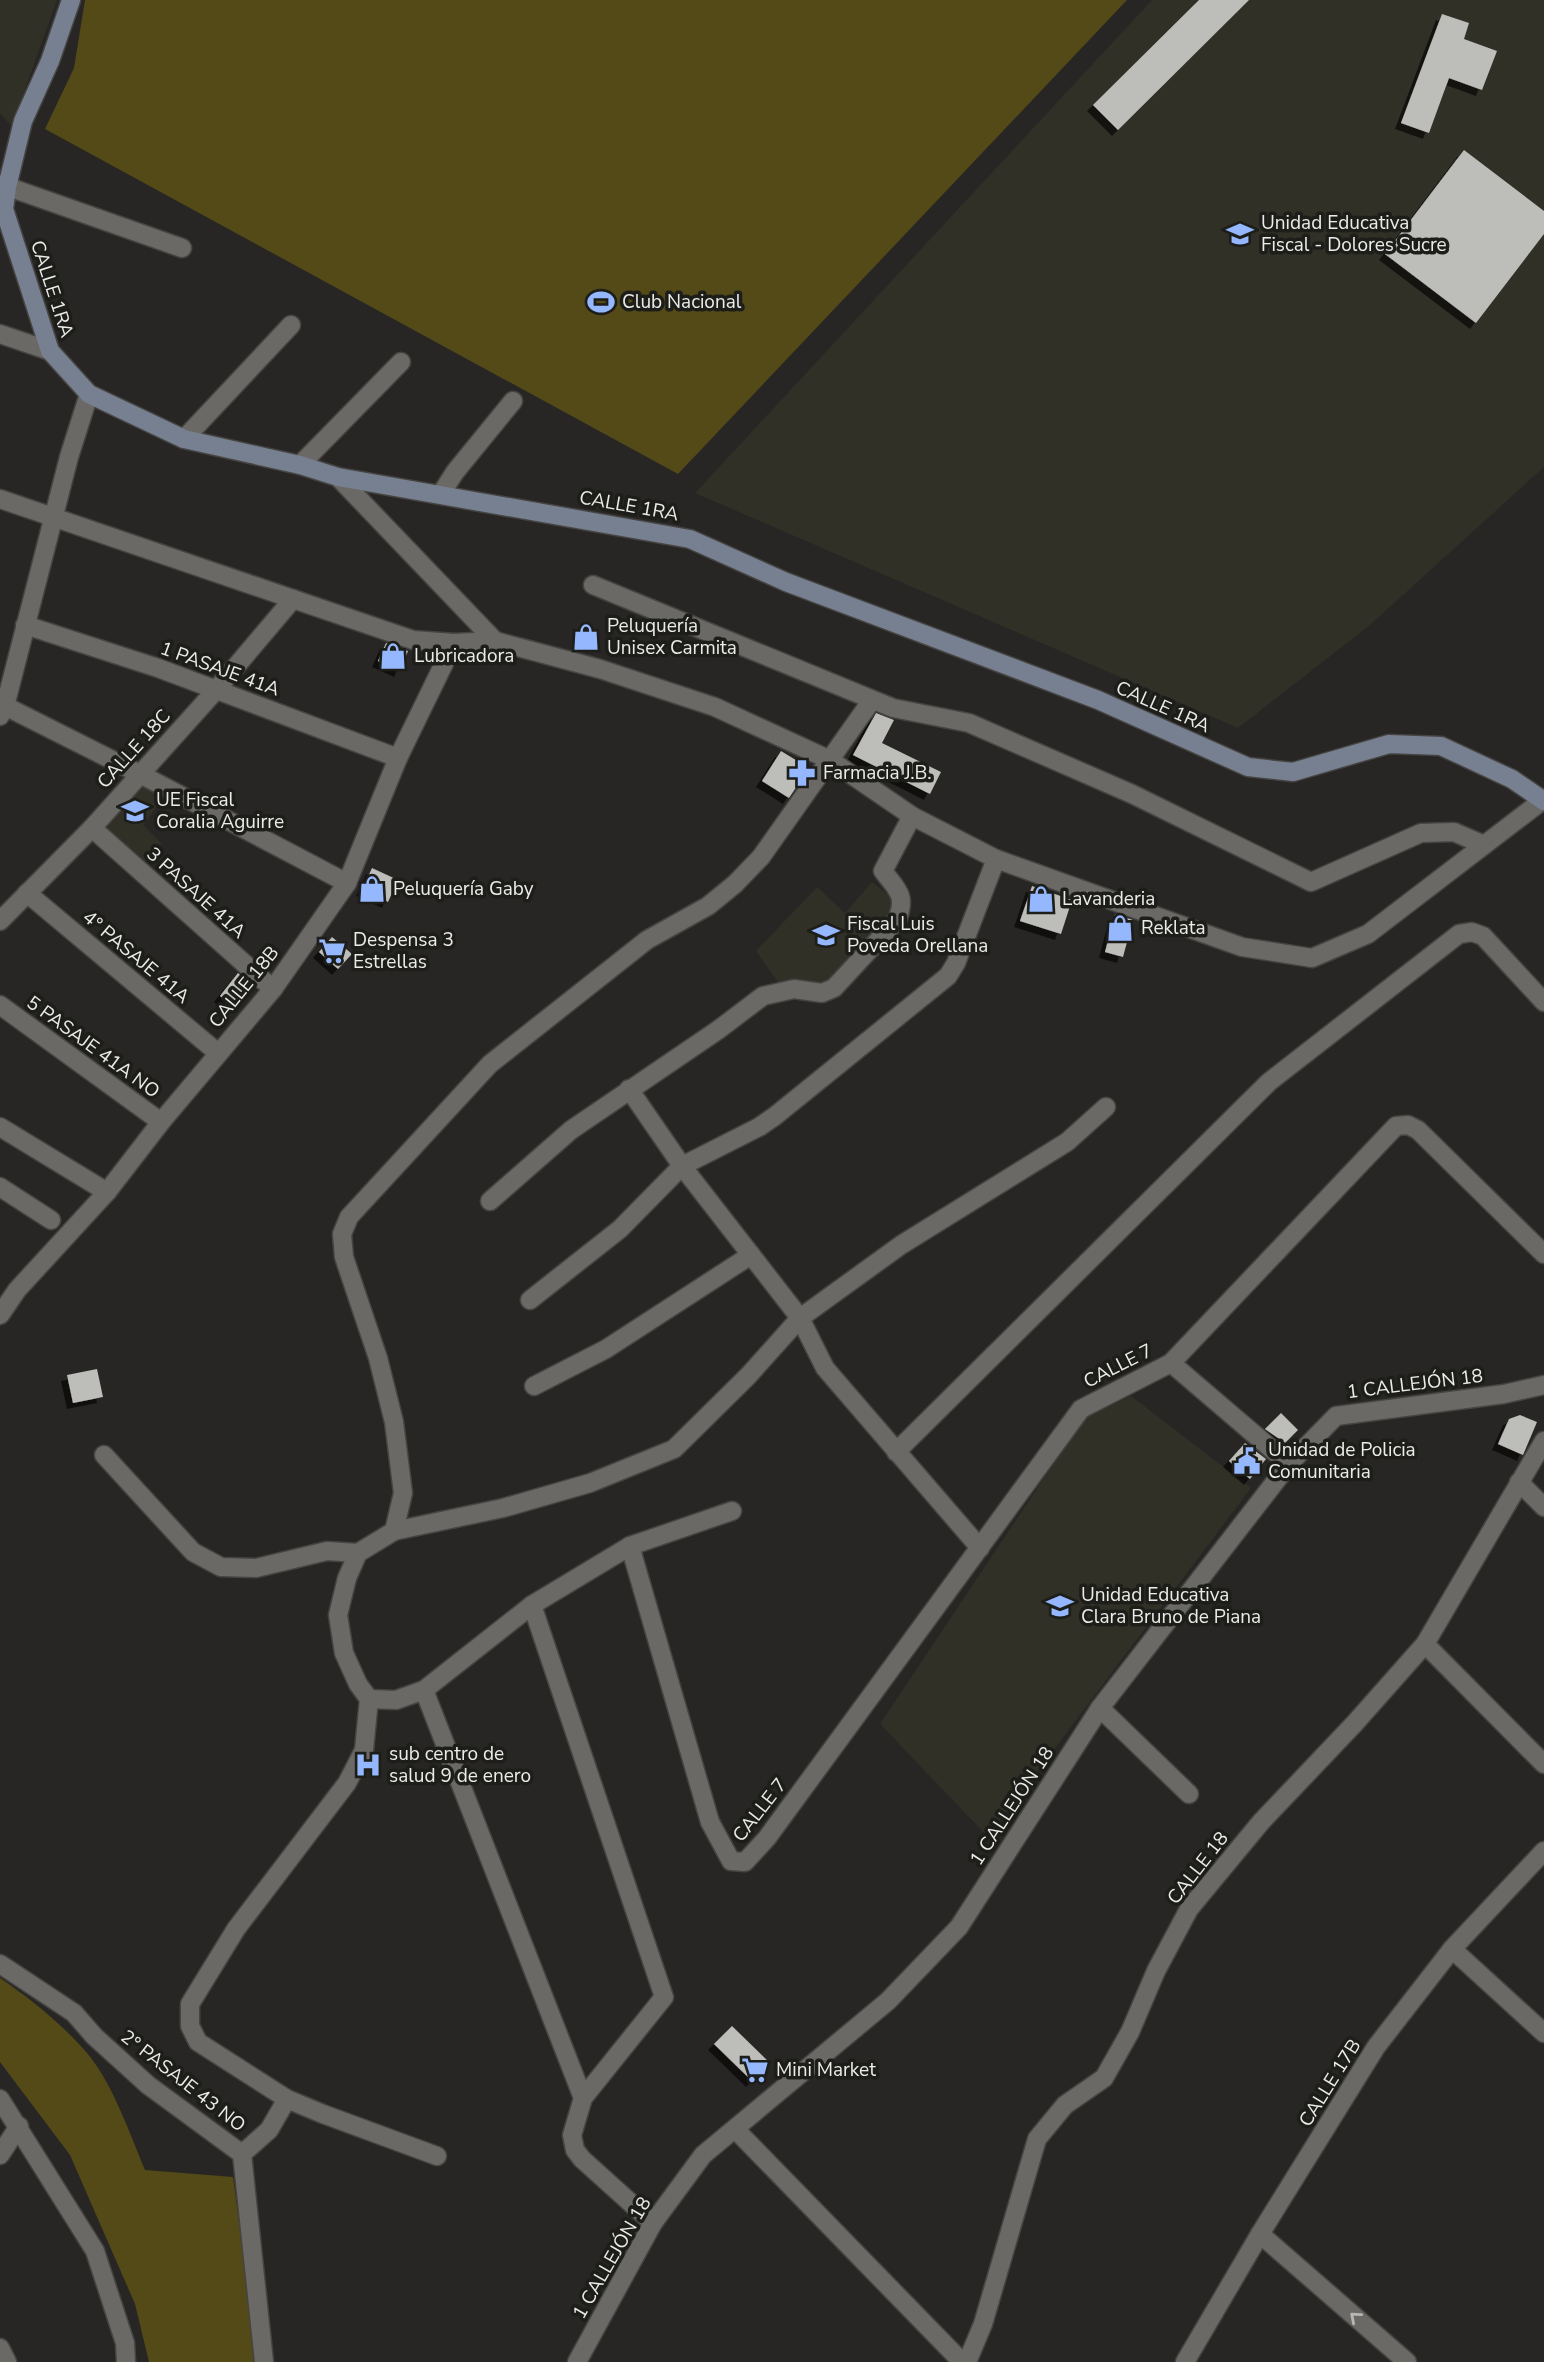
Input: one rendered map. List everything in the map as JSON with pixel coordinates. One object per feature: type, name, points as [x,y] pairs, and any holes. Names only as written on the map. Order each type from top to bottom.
[{"type":"street","name":"CALLE 1RA","points":[[72,0],[50,61],[23,121],[3,186],[4,209],[50,351],[89,394],[184,439],[300,465],[338,477],[690,538],[786,582],[1098,700],[1248,767],[1293,772],[1389,744],[1441,746],[1512,779],[1544,800]]},
{"type":"street","points":[[3,186],[182,248]]},
{"type":"street","points":[[184,439],[291,325]]},
{"type":"street","points":[[0,334],[50,351]]},
{"type":"street","points":[[300,465],[401,362]]},
{"type":"street","points":[[89,394],[69,457],[25,625],[6,671],[3,711],[140,774],[347,883]]},
{"type":"street","points":[[441,494],[455,472],[513,401]]},
{"type":"street","points":[[338,477],[495,641]]},
{"type":"street","points":[[0,499],[413,640],[454,643],[495,641],[600,669],[715,707],[830,760],[912,816],[996,859],[1241,947],[1312,958],[1368,934],[1544,800]]},
{"type":"street","points":[[593,585],[893,708],[969,723],[1132,794],[1311,883],[1421,833],[1454,832],[1485,845]]},
{"type":"street","name":"CALLE 18C","points":[[0,921],[92,828],[216,690],[293,599]]},
{"type":"street","name":"1 PASAJE 41A","points":[[25,625],[158,668],[398,758]]},
{"type":"street","name":"CALLE 18B","points":[[0,1315],[17,1290],[107,1192],[218,1052],[273,989],[347,883],[398,758],[454,643]]},
{"type":"street","points":[[394,1531],[403,1493],[394,1422],[378,1358],[344,1257],[342,1234],[349,1217],[489,1064],[647,940],[708,905],[735,884],[761,857],[872,700]]},
{"type":"street","points":[[491,1201],[571,1130],[718,1030],[763,996],[794,989],[822,993],[834,988],[897,920],[903,906],[901,894],[883,871],[912,816]]},
{"type":"street","name":"3 PASAJE 41A","points":[[92,828],[273,989]]},
{"type":"street","points":[[530,1300],[620,1229],[682,1166],[759,1127],[775,1116],[948,976],[956,963],[996,859]]},
{"type":"street","name":"4° PASAJE 41A","points":[[27,893],[218,1052]]},
{"type":"street","points":[[896,1452],[1269,1082],[1459,934],[1472,932],[1483,936],[1544,1002]]},
{"type":"street","name":"5 PASAJE 41A NO","points":[[0,1005],[161,1122]]},
{"type":"street","points":[[629,1089],[682,1166],[800,1318],[825,1368],[980,1548]]},
{"type":"street","points":[[437,2156],[323,2115],[287,2099],[198,2042],[190,2026],[190,2004],[236,1928],[347,1783],[364,1750],[369,1699],[358,1684],[344,1653],[338,1615],[347,1578],[358,1553],[394,1531],[503,1508],[590,1483],[674,1449],[748,1376],[800,1318],[901,1245],[1067,1142],[1106,1107]]},
{"type":"street","name":"CALLE 7","points":[[630,1546],[710,1822],[731,1861],[745,1862],[767,1838],[1081,1409],[1171,1363],[1396,1126],[1408,1125],[1418,1130],[1544,1254]]},
{"type":"street","points":[[0,1127],[107,1192]]},
{"type":"street","points":[[0,1187],[51,1220]]},
{"type":"street","points":[[534,1386],[606,1349],[751,1255]]},
{"type":"street","points":[[1171,1363],[1289,1464]]},
{"type":"street","name":"1 CALLEJÓN 18","points":[[577,2362],[653,2223],[703,2155],[888,2001],[959,1927],[1100,1708],[1289,1464],[1336,1416],[1504,1394],[1544,1385]]},
{"type":"street","name":"CALLE 18","points":[[964,2362],[982,2324],[1037,2139],[1065,2105],[1104,2078],[1130,2032],[1156,1972],[1189,1909],[1261,1822],[1425,1644],[1544,1441]]},
{"type":"street","points":[[104,1455],[193,1552],[221,1567],[256,1568],[327,1551],[358,1553]]},
{"type":"street","points":[[1519,1482],[1544,1507]]},
{"type":"street","points":[[369,1699],[396,1700],[424,1690],[532,1605],[630,1546],[732,1511]]},
{"type":"street","points":[[532,1605],[664,1997],[583,2098],[572,2135],[575,2150],[582,2159],[653,2223]]},
{"type":"street","points":[[1425,1644],[1544,1764]]},
{"type":"street","points":[[424,1690],[583,2098]]},
{"type":"street","points":[[1100,1708],[1189,1794]]},
{"type":"street","name":"CALLE 17B","points":[[1185,2362],[1260,2234],[1376,2047],[1452,1949],[1544,1851]]},
{"type":"street","points":[[1452,1949],[1544,2033]]},
{"type":"street","name":"2° PASAJE 43 NO","points":[[0,1964],[74,2013],[94,2036],[148,2085],[242,2154],[264,2362]]},
{"type":"street","points":[[0,2099],[95,2250],[125,2343],[127,2362]]},
{"type":"street","points":[[242,2154],[269,2130],[287,2099]]},
{"type":"street","points":[[0,2155],[19,2126]]},
{"type":"street","points":[[735,2129],[964,2362]]},
{"type":"street","points":[[1260,2234],[1406,2362]]},
{"type":"street","points":[[0,2348],[6,2362]]},
{"type":"shaded area","points":[[0,0],[57,0],[12,126],[0,114]]},
{"type":"shaded area","name":"Club Nacional","points":[[85,0],[1127,0],[678,474],[45,129],[74,68]]},
{"type":"shaded area","name":"Unidad Educativa Fiscal - Dolores Sucre","points":[[1152,0],[1544,0],[1544,467],[1370,625],[1238,728],[695,493]]},
{"type":"shaded area","name":"UE Fiscal Coralia Aguirre","points":[[142,783],[164,797],[143,825],[162,844],[143,864],[103,827]]},
{"type":"shaded area","name":"Fiscal Luis Poveda Orellana","points":[[872,882],[902,906],[833,986],[782,988],[756,951],[817,887],[845,913]]},
{"type":"shaded area","name":"Unidad Educativa Clara Bruno de Piana","points":[[1131,1396],[1251,1488],[988,1837],[880,1724],[1084,1418]]},
{"type":"shaded area","points":[[0,1978],[35,2003],[87,2053],[120,2109],[145,2170],[233,2177],[258,2362],[149,2362],[135,2304],[70,2155],[0,2062]]},
{"type":"building","points":[[1199,0],[1249,0],[1118,130],[1093,105]]},
{"type":"building","points":[[1442,14],[1469,23],[1464,39],[1497,51],[1482,90],[1449,78],[1429,133],[1401,123]]},
{"type":"building","points":[[1464,150],[1544,211],[1544,234],[1476,323],[1385,254]]},
{"type":"building","name":"Lubricadora","points":[[386,643],[408,651],[400,671],[378,661]]},
{"type":"building","points":[[876,713],[894,720],[882,743],[941,772],[930,794],[853,755]]},
{"type":"building","points":[[781,751],[809,768],[789,798],[762,781]]},
{"type":"building","points":[[372,868],[398,880],[388,902],[362,890]]},
{"type":"building","points":[[1032,886],[1072,900],[1061,934],[1020,921]]},
{"type":"building","points":[[1115,914],[1133,920],[1123,957],[1105,952]]},
{"type":"building","points":[[332,937],[352,954],[338,969],[319,952]]},
{"type":"building","points":[[238,973],[253,987],[236,1008],[220,996]]},
{"type":"building","points":[[97,1369],[103,1397],[73,1403],[67,1375]]},
{"type":"building","points":[[1281,1413],[1298,1430],[1285,1443],[1265,1429]]},
{"type":"building","points":[[1520,1415],[1537,1422],[1523,1455],[1498,1444],[1509,1419]]},
{"type":"building","name":"Unidad de Policia Comunitaria","points":[[1245,1443],[1266,1459],[1250,1479],[1229,1461]]},
{"type":"building","points":[[732,2026],[770,2063],[752,2081],[714,2044]]},
{"type":"place","name":"Unidad Educativa Fiscal - Dolores Sucre","points":[[1240,234]]},
{"type":"place","name":"Club Nacional","points":[[601,302]]},
{"type":"place","name":"Peluquería Unisex Carmita","points":[[586,637]]},
{"type":"place","name":"Lubricadora","points":[[393,656]]},
{"type":"place","name":"Farmacia J.B.","points":[[802,773]]},
{"type":"place","name":"UE Fiscal Coralia Aguirre","points":[[135,811]]},
{"type":"place","name":"Peluquería Gaby","points":[[372,889]]},
{"type":"place","name":"Lavanderia","points":[[1041,899]]},
{"type":"place","name":"Reklata","points":[[1120,928]]},
{"type":"place","name":"Fiscal Luis Poveda Orellana","points":[[826,935]]},
{"type":"place","name":"Despensa 3 Estrellas","points":[[332,951]]},
{"type":"place","name":"Unidad de Policia Comunitaria","points":[[1247,1461]]},
{"type":"place","name":"Unidad Educativa Clara Bruno de Piana","points":[[1060,1606]]},
{"type":"place","name":"sub centro de salud 9 de enero","points":[[368,1765]]},
{"type":"place","name":"Mini Market","points":[[755,2070]]}]
